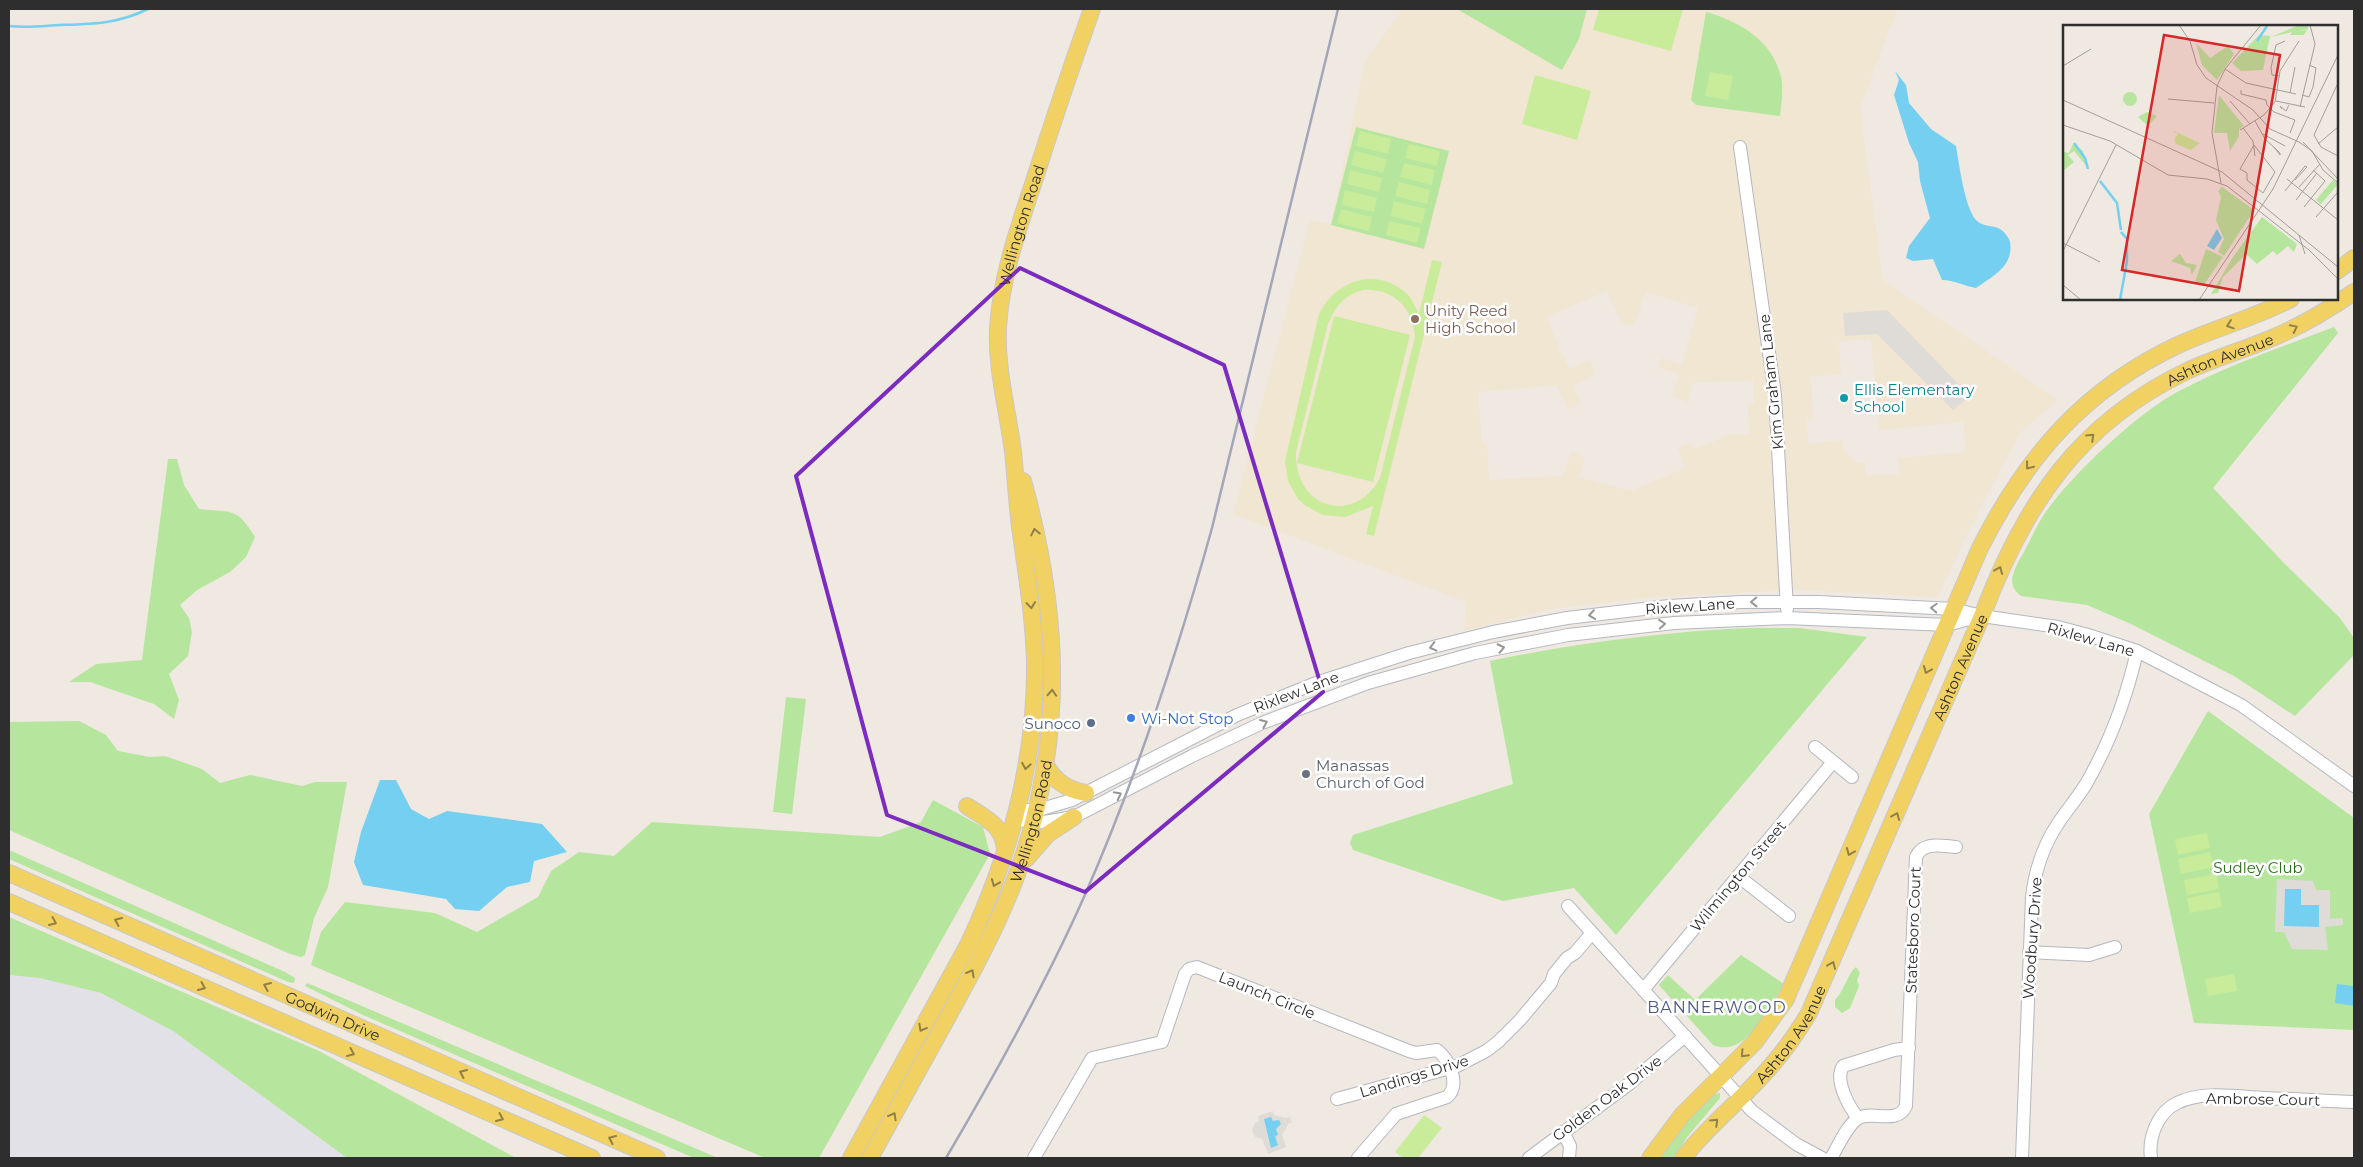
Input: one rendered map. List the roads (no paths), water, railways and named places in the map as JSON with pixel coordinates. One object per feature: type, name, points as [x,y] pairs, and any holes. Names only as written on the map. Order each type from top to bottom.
[{"type":"main road","name":"Wellington Road","points":[[851,1158],[969,943],[985,908],[1005,854],[1017,814],[1029,748],[1034,705],[1035,663],[1033,628],[1013,452],[998,354],[1001,300],[1011,252],[1092,9]]},
{"type":"main road","points":[[2338,270],[2354,258]]},
{"type":"main road","name":"Ashton Avenue","points":[[1683,1158],[1714,1122],[1740,1098],[1783,1052],[1809,1013],[1821,990],[1982,616],[1999,571],[2026,518],[2058,473],[2096,432],[2118,414],[2165,382],[2223,356],[2295,328],[2354,292]]},
{"type":"main road","name":"Ashton Avenue","points":[[1650,1158],[1682,1115],[1756,1042],[1773,1019],[1797,977],[1980,548],[2012,488],[2029,465],[2076,414],[2105,390],[2147,361],[2180,344],[2289,300]]},
{"type":"main road","name":"Wellington Road","points":[[870,1158],[986,946],[1015,879],[1034,816],[1045,763],[1052,687],[1052,649],[1048,600],[1030,508],[1013,452]]},
{"type":"main road","points":[[1045,763],[1056,779],[1062,784],[1086,793]]},
{"type":"main road","points":[[967,806],[998,826],[1005,842],[1005,854]]},
{"type":"main road","points":[[1015,879],[1036,846],[1058,826],[1074,816]]},
{"type":"main road","name":"Godwin Drive","points":[[9,873],[657,1158]]},
{"type":"main road","name":"Godwin Drive","points":[[9,902],[592,1158]]},
{"type":"street","name":"Kim Graham Lane","points":[[1740,147],[1775,395],[1787,618]]},
{"type":"street","name":"Rixlew Lane","points":[[1034,816],[1066,803],[1237,715],[1316,683],[1409,652],[1493,632],[1605,613],[1668,606],[1787,602],[1953,609],[1982,616],[2058,626],[2136,651],[2241,705],[2354,786]]},
{"type":"street","name":"Rixlew Lane","points":[[1017,814],[1074,816],[1239,733],[1368,683],[1426,666],[1518,644],[1613,629],[1674,623],[1787,618],[1946,625],[1982,616]]},
{"type":"street","name":"Woodbury Drive","points":[[2022,1158],[2032,897],[2040,859],[2050,837],[2098,761],[2122,700],[2136,651]]},
{"type":"street","points":[[1815,747],[1852,777]]},
{"type":"street","name":"Wilmington Street","points":[[1643,990],[1833,762]]},
{"type":"street","name":"Statesboro Court","points":[[1858,1118],[1864,1116],[1894,1116],[1904,1110],[1909,1048],[1916,857],[1922,848],[1927,846],[1956,847]]},
{"type":"street","points":[[1738,876],[1789,916]]},
{"type":"street","points":[[1568,906],[1740,1098],[1773,1128],[1822,1158]]},
{"type":"street","name":"Landings Drive","points":[[1337,1099],[1450,1068],[1472,1059],[1498,1042],[1551,983],[1561,978],[1574,964],[1576,953],[1592,933]]},
{"type":"street","points":[[2029,952],[2089,955],[2115,947]]},
{"type":"street","name":"Launch Circle","points":[[1034,1158],[1092,1058],[1162,1042],[1185,974],[1189,969],[1197,967],[1409,1052],[1416,1054],[1437,1050],[1444,1056],[1450,1068]]},
{"type":"street","name":"Golden Oak Drive","points":[[1529,1158],[1616,1094],[1685,1036]]},
{"type":"street","points":[[1831,1158],[1852,1124],[1858,1118],[1849,1104],[1840,1076],[1843,1066],[1894,1050],[1909,1048]]},
{"type":"street","points":[[1358,1158],[1396,1114],[1451,1094],[1453,1081],[1450,1068]]},
{"type":"street","name":"Ambrose Court","points":[[2152,1158],[2151,1144],[2156,1124],[2170,1107],[2185,1100],[2222,1096],[2354,1102]]},
{"type":"street","points":[[1563,1132],[1570,1146],[1569,1158]]},
{"type":"water","points":[[1895,71],[1906,85],[1909,103],[1931,129],[1956,146],[1966,196],[1976,220],[1984,225],[2000,229],[2006,234],[2010,242],[2009,258],[2001,270],[1976,288],[1942,280],[1933,259],[1913,261],[1906,258],[1909,246],[1930,218],[1920,181],[1918,162],[1909,143],[1894,95],[1899,80]]},
{"type":"water","points":[[380,780],[396,780],[411,809],[429,819],[447,811],[542,824],[567,852],[534,861],[530,882],[507,887],[479,911],[455,909],[446,899],[363,885],[354,862],[361,832]]},
{"type":"water","points":[[2285,889],[2301,889],[2301,905],[2319,905],[2319,927],[2284,926]]},
{"type":"water","points":[[2337,984],[2354,986],[2354,1006],[2335,1003]]},
{"type":"water","points":[[1271,1117],[1273,1121],[1279,1120],[1281,1124],[1276,1129],[1278,1135],[1275,1136],[1278,1145],[1271,1148],[1264,1119]]},
{"type":"waterway","points":[[9,26],[34,27],[105,22],[126,18],[148,9]]},
{"type":"railway","points":[[946,1158],[1019,1029],[1069,931],[1103,852],[1155,715],[1185,622],[1212,528],[1338,9]]},
{"type":"place","name":"Unity Reed High School","points":[[1415,319]]},
{"type":"place","name":"Ellis Elementary School","points":[[1844,398]]},
{"type":"place","name":"Wi-Not Stop","points":[[1131,718]]},
{"type":"place","name":"Sunoco","points":[[1091,723]]},
{"type":"place","name":"Manassas Church of God","points":[[1306,774]]},
{"type":"district","name":"BANNERWOOD","points":[[1717,1007]]},
{"type":"park label","name":"Sudley Club","points":[[2258,867]]}]
